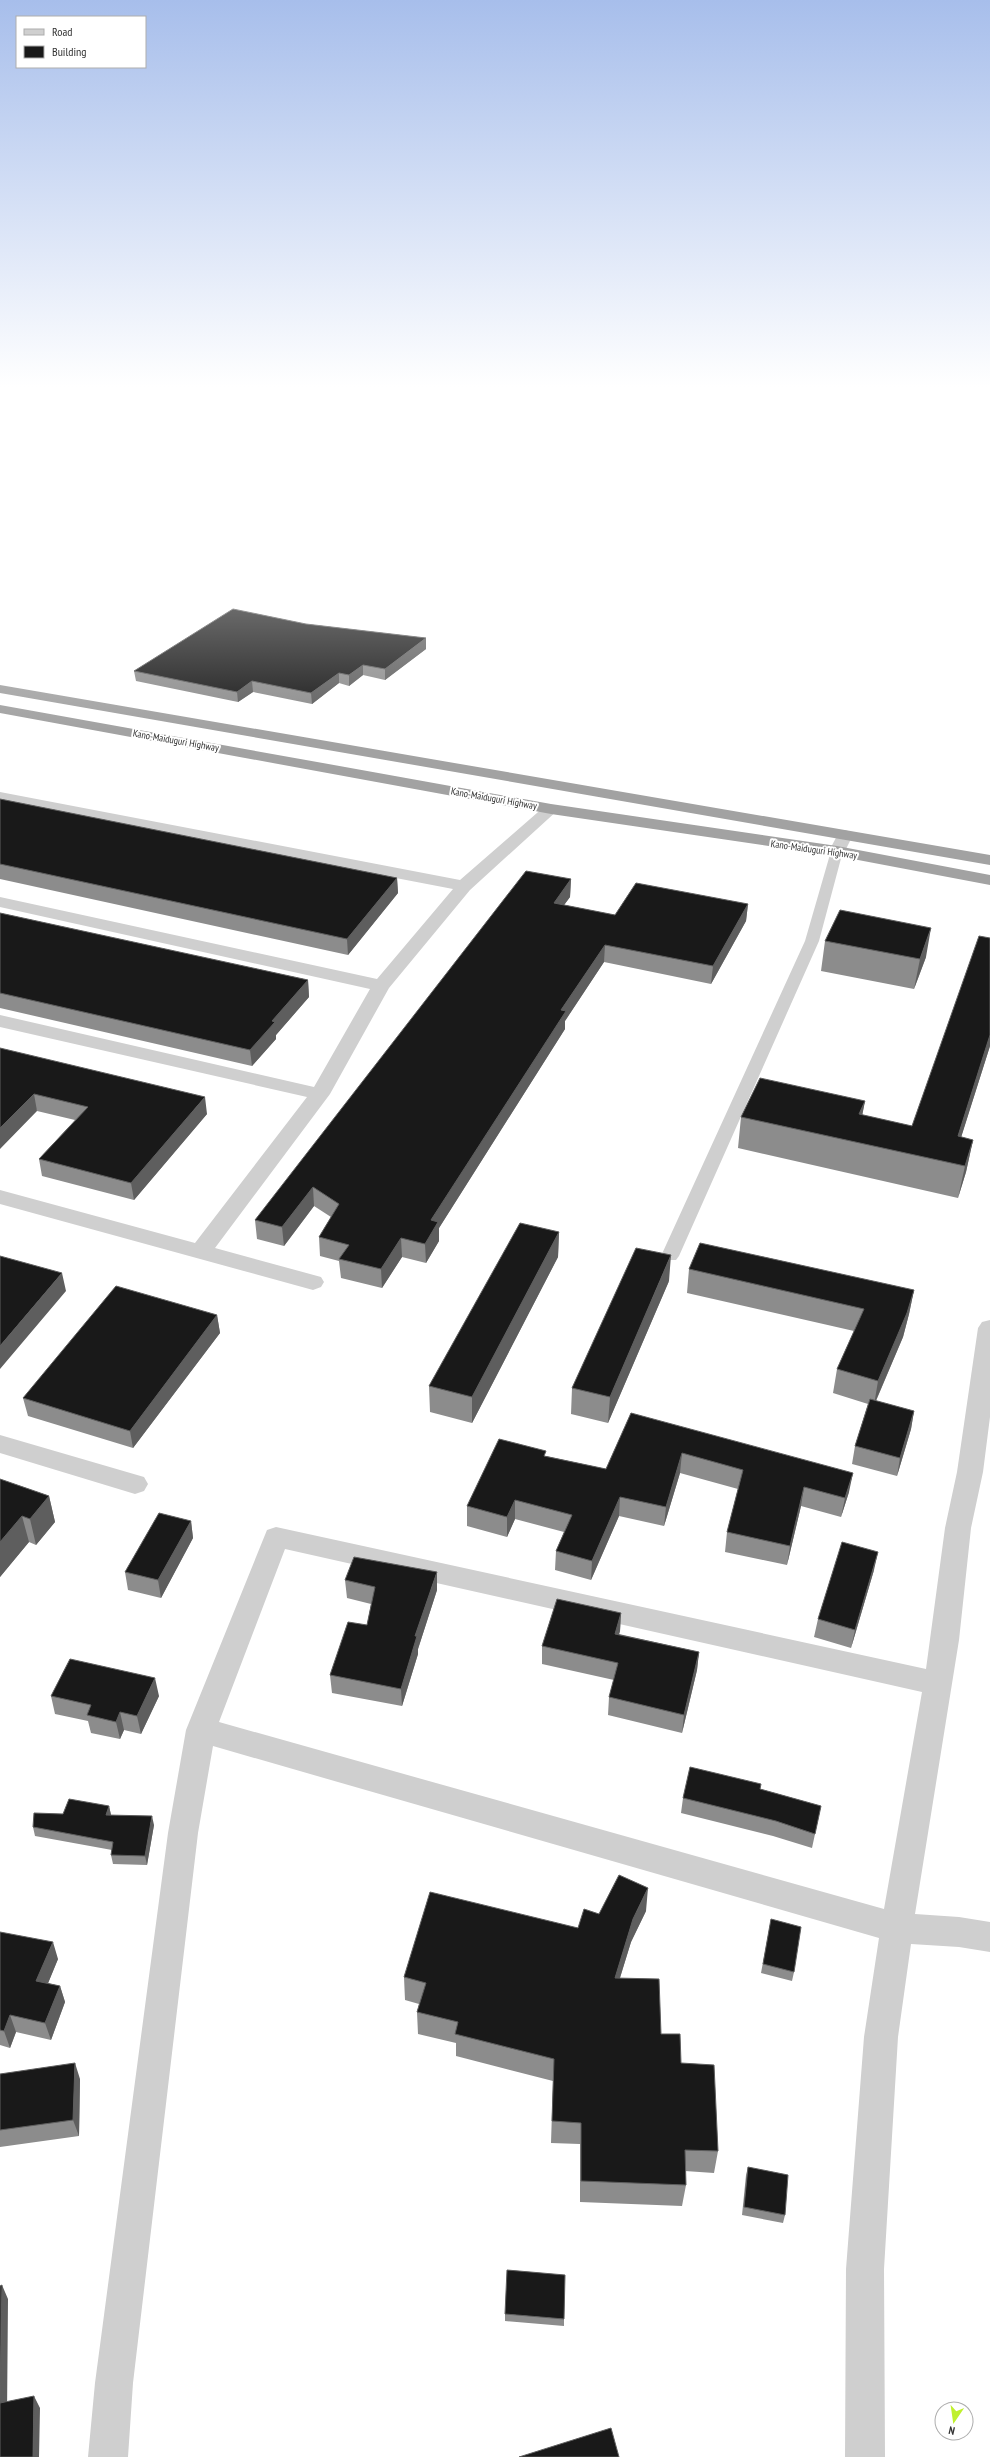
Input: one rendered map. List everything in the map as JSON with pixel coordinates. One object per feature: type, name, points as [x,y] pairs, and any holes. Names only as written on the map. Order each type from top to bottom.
[{"type":"highway","name":"Kano-Maiduguri Highway","points":[[0,689],[990,860]]},
{"type":"highway","name":"Kano-Maiduguri Highway","points":[[0,709],[551,808],[837,851],[990,880]]},
{"type":"street","points":[[0,797],[464,886]]},
{"type":"street","points":[[200,1252],[320,1094],[381,986],[464,886],[551,808]]},
{"type":"street","points":[[837,851],[845,835]]},
{"type":"street","points":[[0,902],[381,986]]},
{"type":"street","points":[[0,1021],[320,1094]]},
{"type":"street","points":[[0,1198],[314,1282]]},
{"type":"street","points":[[865,2457],[865,2268],[881,2037],[897,1928],[945,1640],[958,1528],[970,1472],[990,1328]]},
{"type":"street","points":[[0,1444],[135,1484]]},
{"type":"street","points":[[108,2457],[115,2375],[181,1848],[200,1730],[276,1537],[938,1684]]},
{"type":"street","points":[[200,1730],[897,1928],[959,1932],[990,1937]]},
{"type":"lane","points":[[670,1256],[812,941],[837,851]]},
{"type":"building","points":[[233,609],[306,624],[426,638],[385,669],[363,665],[349,675],[339,673],[311,693],[252,681],[237,692],[134,671]]},
{"type":"building","points":[[0,799],[397,878],[347,939],[0,864]]},
{"type":"building","points":[[526,871],[571,879],[554,903],[615,915],[636,883],[748,904],[713,966],[605,945],[561,1010],[566,1011],[431,1220],[438,1222],[425,1244],[401,1238],[381,1269],[339,1259],[349,1245],[319,1237],[339,1204],[313,1187],[282,1227],[255,1220]]},
{"type":"building","points":[[840,910],[931,928],[920,959],[825,941]]},
{"type":"building","points":[[0,913],[308,980],[272,1021],[275,1022],[250,1050],[0,993]]},
{"type":"building","points":[[979,936],[990,938],[990,1035],[958,1136],[973,1140],[965,1166],[741,1117],[760,1078],[865,1101],[859,1114],[912,1126]]},
{"type":"building","points":[[0,1048],[205,1097],[131,1183],[39,1159],[88,1107],[34,1094],[0,1128]]},
{"type":"building","points":[[520,1223],[559,1232],[472,1397],[429,1386]]},
{"type":"building","points":[[700,1243],[914,1290],[907,1313],[878,1381],[837,1369],[864,1309],[689,1269]]},
{"type":"building","points":[[636,1248],[671,1255],[610,1397],[572,1388]]},
{"type":"building","points":[[0,1256],[62,1273],[0,1346]]},
{"type":"building","points":[[116,1286],[217,1315],[130,1431],[23,1398]]},
{"type":"building","points":[[870,1399],[914,1411],[900,1458],[855,1446]]},
{"type":"building","points":[[631,1413],[853,1473],[845,1498],[804,1487],[790,1546],[727,1532],[743,1470],[682,1453],[666,1507],[620,1497],[592,1561],[556,1551],[572,1515],[515,1500],[507,1517],[467,1506],[499,1439],[546,1451],[544,1456],[606,1469]]},
{"type":"building","points":[[0,1479],[49,1496],[30,1519],[22,1516],[0,1542]]},
{"type":"building","points":[[159,1513],[191,1521],[158,1580],[125,1572]]},
{"type":"building","points":[[842,1542],[878,1552],[855,1630],[818,1619]]},
{"type":"building","points":[[354,1557],[437,1572],[415,1636],[417,1636],[401,1689],[330,1675],[348,1622],[367,1625],[375,1587],[345,1580]]},
{"type":"building","points":[[557,1599],[621,1613],[615,1634],[699,1652],[684,1715],[609,1697],[618,1663],[542,1646]]},
{"type":"building","points":[[70,1659],[155,1678],[137,1716],[120,1712],[116,1722],[87,1715],[91,1705],[51,1696]]},
{"type":"building","points":[[690,1767],[761,1784],[760,1789],[821,1806],[815,1834],[776,1821],[683,1798]]},
{"type":"building","points":[[69,1799],[109,1806],[106,1815],[152,1816],[145,1856],[111,1855],[113,1842],[33,1827],[34,1813],[63,1814]]},
{"type":"building","points":[[619,1875],[648,1888],[633,1919],[615,1978],[659,1979],[661,2034],[680,2034],[681,2063],[714,2065],[718,2151],[685,2150],[686,2185],[581,2181],[581,2123],[552,2121],[554,2059],[455,2034],[458,2022],[417,2012],[426,1983],[404,1977],[430,1892],[578,1928],[584,1909],[599,1914]]},
{"type":"building","points":[[771,1919],[801,1927],[794,1972],[763,1964]]},
{"type":"building","points":[[0,1932],[53,1942],[36,1981],[60,1986],[45,2023],[10,2015],[4,2031],[0,2030]]},
{"type":"building","points":[[75,2063],[73,2120],[0,2130],[0,2074]]},
{"type":"building","points":[[748,2167],[788,2175],[785,2215],[744,2207]]},
{"type":"building","points":[[507,2270],[565,2275],[564,2319],[505,2314]]},
{"type":"building","points":[[2,2285],[0,2403],[0,2286]]},
{"type":"building","points":[[34,2396],[33,2457],[0,2457],[0,2403]]},
{"type":"building","points":[[611,2428],[619,2457],[519,2457]]}]
